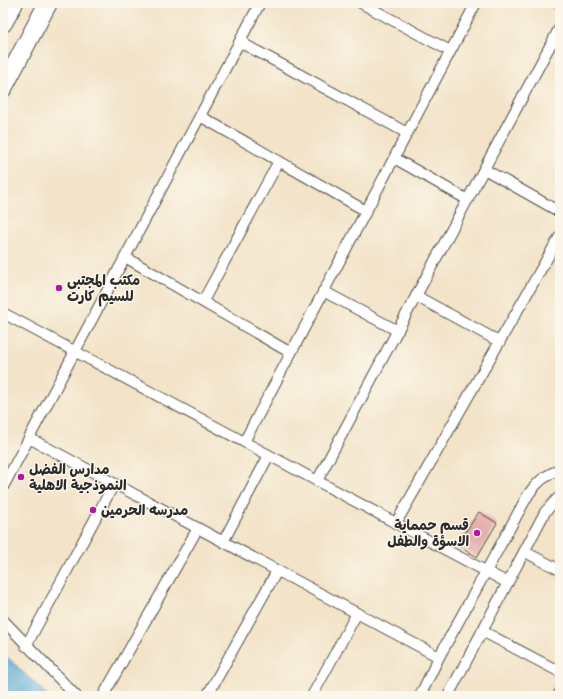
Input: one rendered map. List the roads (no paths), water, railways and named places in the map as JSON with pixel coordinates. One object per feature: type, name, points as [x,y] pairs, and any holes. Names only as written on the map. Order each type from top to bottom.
[{"type":"highway","points":[[3,23],[14,3]]},
{"type":"highway","points":[[3,88],[48,3]]},
{"type":"street","points":[[3,487],[260,3]]},
{"type":"street","points":[[361,3],[450,52]]},
{"type":"street","points":[[244,442],[476,3]]},
{"type":"street","points":[[317,481],[560,27]]},
{"type":"street","points":[[240,42],[407,133]]},
{"type":"street","points":[[200,116],[366,211]]},
{"type":"street","points":[[394,158],[468,200]]},
{"type":"street","points":[[203,301],[278,161]]},
{"type":"street","points":[[484,169],[560,211]]},
{"type":"street","points":[[396,524],[560,236]]},
{"type":"street","points":[[125,257],[291,353]]},
{"type":"street","points":[[323,291],[398,331]]},
{"type":"street","points":[[416,296],[500,342]]},
{"type":"street","points":[[3,313],[508,583]]},
{"type":"street","points":[[29,438],[439,657]]},
{"type":"street","points":[[223,542],[269,456]]},
{"type":"street","points":[[420,696],[439,657],[530,491],[540,480],[560,470]]},
{"type":"street","points":[[26,646],[114,484]]},
{"type":"street","points":[[448,696],[545,512],[560,496]]},
{"type":"street","points":[[103,696],[198,528]]},
{"type":"street","points":[[525,552],[560,570]]},
{"type":"street","points":[[208,696],[277,571]]},
{"type":"street","points":[[312,696],[357,613]]},
{"type":"street","points":[[3,620],[26,646],[76,696]]},
{"type":"street","points":[[482,631],[560,672]]},
{"type":"street","points":[[558,696],[560,692]]},
{"type":"water","points":[[3,653],[48,696],[5,696],[3,693]]},
{"type":"place","name":"مكتب المجتبى للسيم كارت","points":[[59,288]]},
{"type":"place","name":"مدارس الفضل النموذجية الاهلية","points":[[21,477]]},
{"type":"place","name":"مدرسه الحرمين","points":[[93,510]]},
{"type":"place","name":"قسم حمماية الاسؤة والطفل","points":[[477,533]]}]
